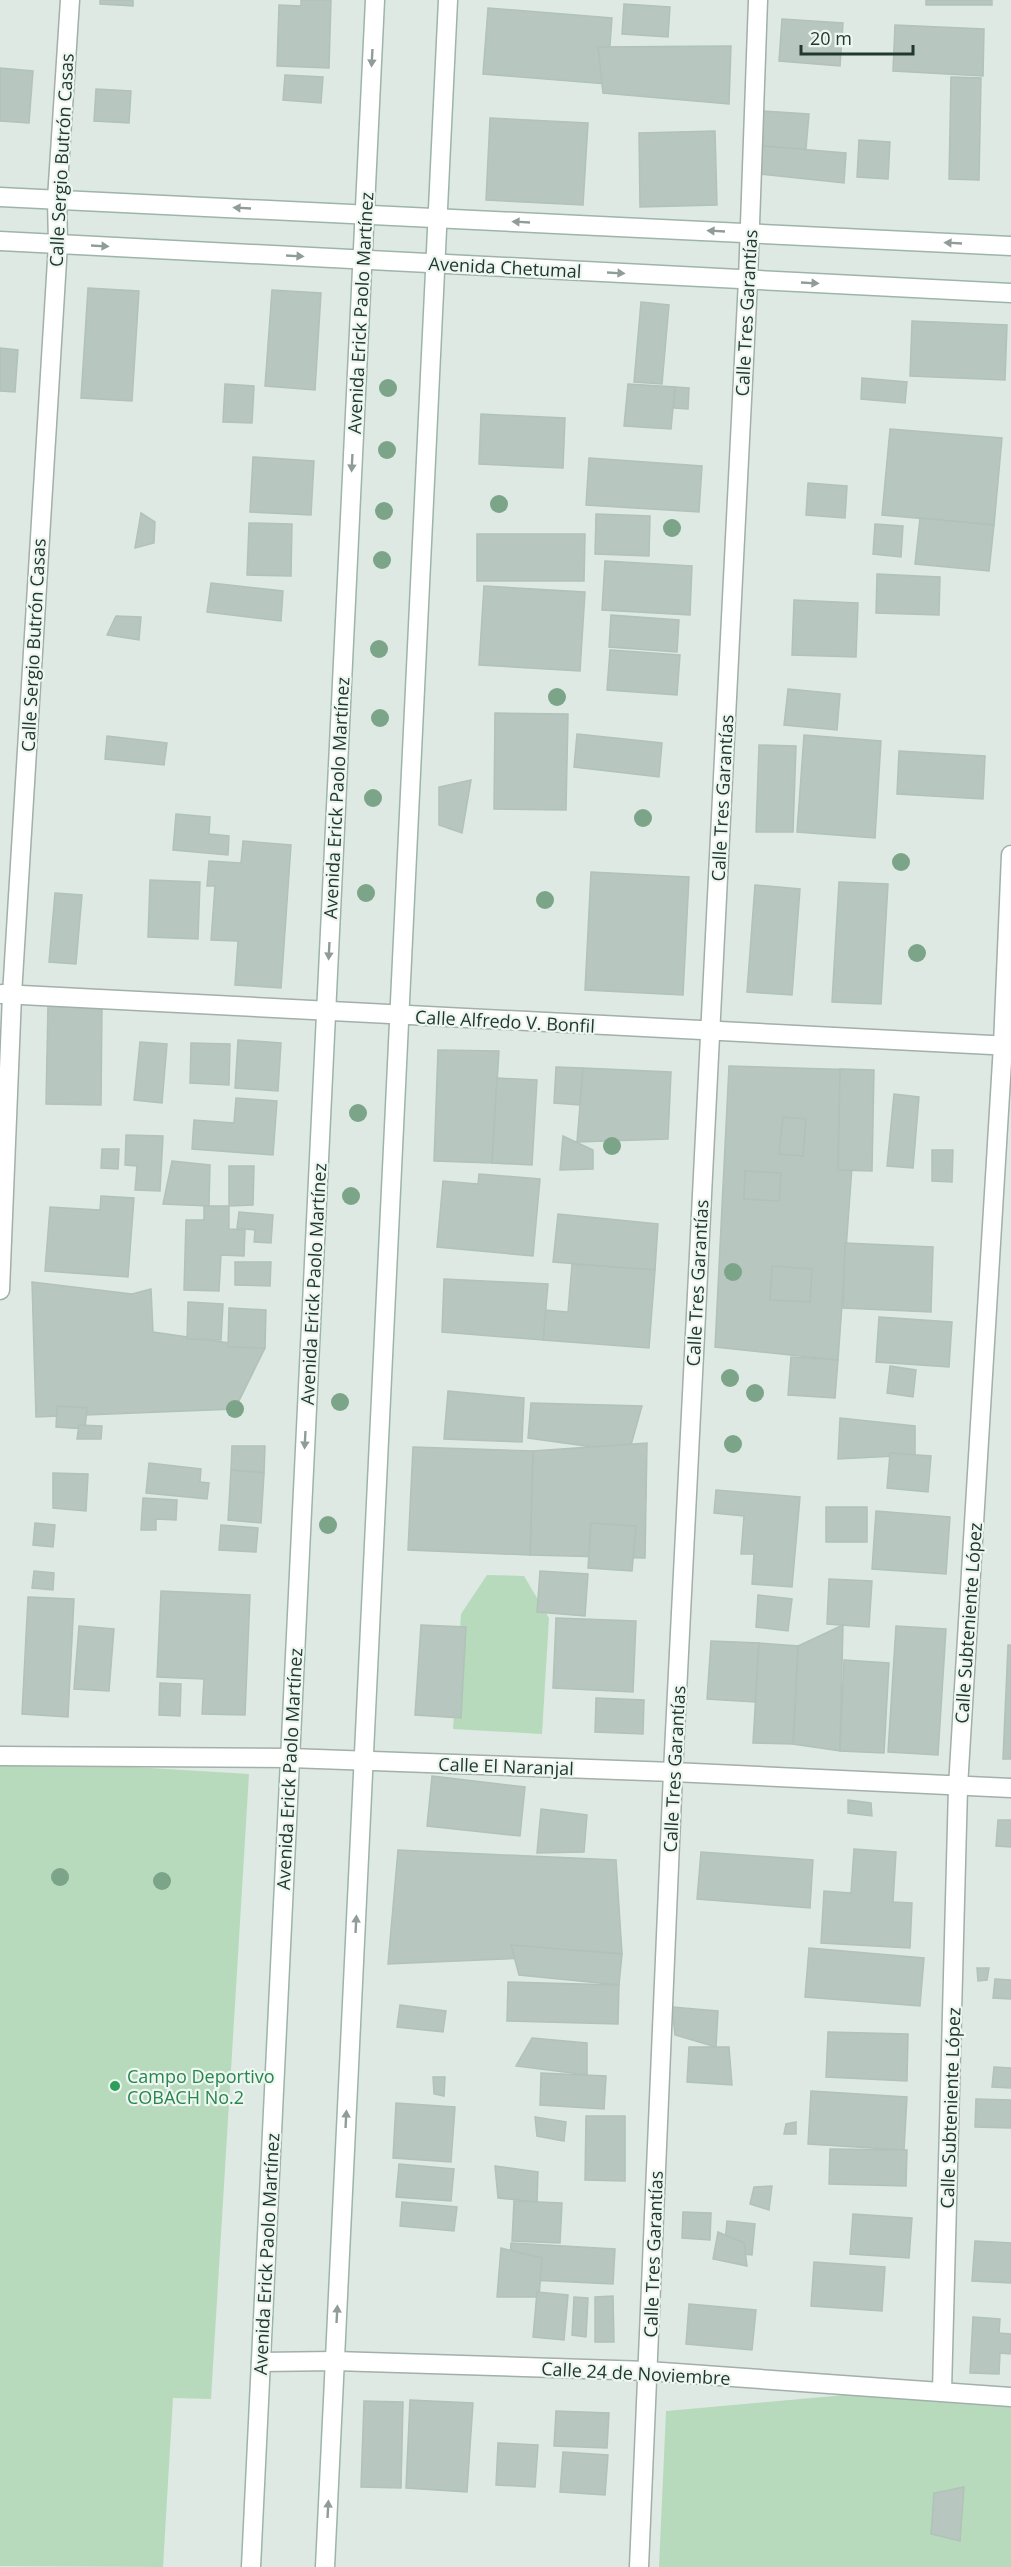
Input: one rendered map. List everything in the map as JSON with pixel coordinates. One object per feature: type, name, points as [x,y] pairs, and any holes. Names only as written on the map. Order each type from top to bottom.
[{"type":"street","name":"Calle Sergio Butrón Casas","points":[[0,1290],[6,994],[58,244],[57,199],[70,0]]},
{"type":"street","name":"Avenida Erick Paolo Martínez","points":[[251,2567],[375,0]]},
{"type":"street","points":[[325,2567],[448,0]]},
{"type":"street","name":"Calle Tres Garantías","points":[[639,2567],[674,1772],[748,280],[758,0]]},
{"type":"street","points":[[0,197],[1011,246]]},
{"type":"street","name":"Avenida Chetumal","points":[[0,241],[1011,293]]},
{"type":"street","name":"Calle Subteniente López","points":[[942,2391],[958,1787],[1007,1046],[1011,855]]},
{"type":"street","name":"Calle Alfredo V. Bonfil","points":[[6,994],[1007,1046]]},
{"type":"street","name":"Calle El Naranjal","points":[[0,1756],[290,1758],[674,1772],[1011,1788]]},
{"type":"street","name":"Calle 24 de Noviembre","points":[[261,2362],[335,2361],[648,2371],[1011,2397]]},
{"type":"green space","points":[[487,1575],[524,1576],[549,1618],[542,1734],[453,1729],[461,1614]]},
{"type":"green space","name":"Campo Deportivo COBACH No.2","points":[[0,1759],[249,1774],[211,2399],[173,2398],[163,2567],[0,2566]]},
{"type":"green space","points":[[911,2389],[1011,2402],[1011,2567],[659,2567],[666,2411]]},
{"type":"building","points":[[100,0],[133,0],[133,6],[100,4]]},
{"type":"building","points":[[301,0],[331,0],[329,68],[277,66],[279,5],[301,6]]},
{"type":"building","points":[[926,0],[992,0],[992,5],[926,5]]},
{"type":"building","points":[[624,4],[670,7],[668,37],[622,34]]},
{"type":"building","points":[[488,8],[612,18],[607,84],[483,74]]},
{"type":"building","points":[[782,19],[843,23],[840,66],[779,61]]},
{"type":"building","points":[[895,25],[984,29],[983,76],[893,71]]},
{"type":"building","points":[[731,46],[729,104],[603,93],[598,47]]},
{"type":"building","points":[[0,68],[33,71],[29,123],[0,121]]},
{"type":"building","points":[[285,75],[323,77],[321,103],[283,100]]},
{"type":"building","points":[[951,77],[981,78],[979,180],[949,179]]},
{"type":"building","points":[[96,89],[131,91],[129,123],[94,121]]},
{"type":"building","points":[[763,111],[809,114],[806,149],[761,146]]},
{"type":"building","points":[[490,118],[588,123],[583,205],[486,200]]},
{"type":"building","points":[[715,131],[717,205],[640,207],[639,133]]},
{"type":"building","points":[[859,140],[890,142],[888,179],[857,177]]},
{"type":"building","points":[[761,146],[846,153],[844,183],[760,174]]},
{"type":"building","points":[[88,288],[139,291],[132,401],[81,398]]},
{"type":"building","points":[[272,290],[321,293],[315,390],[265,386]]},
{"type":"building","points":[[641,302],[669,305],[662,384],[634,382]]},
{"type":"building","points":[[912,321],[1007,325],[1005,380],[910,376]]},
{"type":"building","points":[[0,348],[18,350],[15,392],[0,391]]},
{"type":"building","points":[[862,378],[907,382],[905,403],[861,399]]},
{"type":"building","points":[[225,384],[254,386],[252,423],[223,422]]},
{"type":"building","points":[[628,384],[675,387],[671,429],[624,426]]},
{"type":"building","points":[[675,387],[689,388],[688,409],[674,408]]},
{"type":"building","points":[[481,414],[565,418],[563,468],[479,464]]},
{"type":"building","points":[[890,429],[1002,438],[994,525],[882,515]]},
{"type":"building","points":[[253,457],[314,461],[311,515],[250,512]]},
{"type":"building","points":[[589,458],[702,466],[699,512],[586,505]]},
{"type":"building","points":[[808,483],[847,486],[845,518],[806,515]]},
{"type":"building","points":[[141,513],[155,522],[154,543],[135,548]]},
{"type":"building","points":[[596,514],[650,516],[649,556],[595,554]]},
{"type":"building","points":[[920,518],[994,525],[989,571],[915,564]]},
{"type":"building","points":[[249,523],[292,524],[291,576],[247,575]]},
{"type":"building","points":[[875,524],[903,526],[901,557],[873,554]]},
{"type":"building","points":[[477,534],[585,534],[584,581],[477,581]]},
{"type":"building","points":[[605,561],[692,566],[690,615],[602,610]]},
{"type":"building","points":[[877,574],[940,577],[939,615],[876,613]]},
{"type":"building","points":[[211,583],[283,591],[281,621],[207,612]]},
{"type":"building","points":[[484,586],[585,592],[580,671],[479,665]]},
{"type":"building","points":[[794,600],[858,603],[856,657],[792,655]]},
{"type":"building","points":[[611,615],[679,620],[677,652],[609,647]]},
{"type":"building","points":[[116,616],[141,617],[139,640],[107,635]]},
{"type":"building","points":[[610,650],[680,655],[677,695],[607,690]]},
{"type":"building","points":[[788,689],[840,694],[837,730],[784,725]]},
{"type":"building","points":[[495,713],[568,714],[566,810],[494,809]]},
{"type":"building","points":[[577,734],[662,743],[659,777],[574,767]]},
{"type":"building","points":[[804,735],[881,741],[875,838],[797,832]]},
{"type":"building","points":[[107,736],[167,743],[164,765],[105,759]]},
{"type":"building","points":[[759,745],[796,746],[793,832],[756,832]]},
{"type":"building","points":[[899,751],[985,756],[983,799],[897,794]]},
{"type":"building","points":[[471,780],[462,833],[439,825],[439,787]]},
{"type":"building","points":[[176,814],[210,817],[209,834],[229,836],[228,855],[173,850]]},
{"type":"building","points":[[243,841],[291,845],[281,988],[235,985],[238,941],[211,940],[215,886],[207,886],[209,861],[241,863]]},
{"type":"building","points":[[591,872],[689,877],[683,995],[585,990]]},
{"type":"building","points":[[150,880],[200,882],[198,939],[148,937]]},
{"type":"building","points":[[839,882],[888,884],[881,1004],[832,1002]]},
{"type":"building","points":[[755,885],[800,889],[792,995],[747,992]]},
{"type":"building","points":[[55,893],[82,895],[76,964],[49,962]]},
{"type":"building","points":[[48,1004],[102,1005],[101,1105],[46,1104]]},
{"type":"building","points":[[238,1040],[281,1043],[278,1091],[235,1088]]},
{"type":"building","points":[[140,1042],[167,1044],[162,1103],[134,1100]]},
{"type":"building","points":[[191,1043],[230,1044],[229,1085],[190,1083]]},
{"type":"building","points":[[438,1050],[499,1051],[492,1163],[434,1161]]},
{"type":"building","points":[[729,1066],[859,1070],[838,1360],[715,1347]]},
{"type":"building","points":[[556,1067],[583,1068],[580,1105],[554,1103]]},
{"type":"building","points":[[583,1068],[671,1072],[668,1139],[577,1142]]},
{"type":"building","points":[[840,1069],[874,1070],[872,1171],[838,1170]]},
{"type":"building","points":[[497,1078],[537,1080],[532,1165],[492,1163]]},
{"type":"building","points":[[894,1094],[919,1097],[913,1168],[887,1166]]},
{"type":"building","points":[[236,1098],[277,1101],[273,1155],[192,1149],[194,1120],[234,1123]]},
{"type":"building","points":[[783,1117],[806,1119],[803,1156],[779,1154]]},
{"type":"building","points":[[126,1135],[163,1136],[160,1191],[135,1190],[137,1166],[125,1165]]},
{"type":"building","points":[[563,1136],[593,1150],[593,1169],[560,1170]]},
{"type":"building","points":[[102,1149],[119,1149],[118,1169],[101,1168]]},
{"type":"building","points":[[932,1150],[953,1150],[952,1182],[932,1181]]},
{"type":"building","points":[[172,1161],[210,1165],[209,1206],[163,1204]]},
{"type":"building","points":[[229,1166],[254,1166],[253,1205],[229,1206]]},
{"type":"building","points":[[745,1171],[781,1173],[779,1201],[744,1199]]},
{"type":"building","points":[[479,1174],[540,1179],[533,1256],[437,1247],[443,1181],[478,1184]]},
{"type":"building","points":[[101,1196],[134,1198],[128,1277],[45,1271],[50,1207],[100,1210]]},
{"type":"building","points":[[204,1206],[229,1206],[229,1229],[245,1230],[244,1256],[221,1255],[219,1291],[184,1290],[186,1220],[204,1220]]},
{"type":"building","points":[[239,1212],[273,1215],[271,1243],[254,1242],[255,1230],[237,1228]]},
{"type":"building","points":[[558,1214],[658,1224],[655,1270],[553,1262]]},
{"type":"building","points":[[845,1243],[933,1247],[931,1312],[843,1308]]},
{"type":"building","points":[[235,1262],[271,1262],[270,1286],[235,1285]]},
{"type":"building","points":[[572,1264],[655,1270],[649,1348],[543,1340],[545,1310],[568,1312]]},
{"type":"building","points":[[772,1266],[812,1269],[810,1302],[770,1300]]},
{"type":"building","points":[[444,1279],[548,1284],[543,1340],[442,1332]]},
{"type":"building","points":[[32,1282],[132,1294],[151,1289],[153,1332],[265,1348],[235,1409],[36,1417]]},
{"type":"building","points":[[188,1302],[223,1304],[221,1340],[187,1339]]},
{"type":"building","points":[[229,1308],[266,1310],[265,1348],[228,1347]]},
{"type":"building","points":[[879,1317],[952,1322],[949,1367],[876,1362]]},
{"type":"building","points":[[791,1357],[838,1360],[835,1398],[788,1395]]},
{"type":"building","points":[[890,1366],[916,1370],[913,1397],[887,1393]]},
{"type":"building","points":[[448,1391],[524,1398],[522,1442],[444,1439]]},
{"type":"building","points":[[531,1403],[642,1406],[629,1452],[528,1438]]},
{"type":"building","points":[[57,1406],[87,1408],[85,1429],[56,1427]]},
{"type":"building","points":[[840,1418],[915,1426],[915,1455],[838,1459]]},
{"type":"building","points":[[79,1425],[102,1426],[101,1439],[77,1439]]},
{"type":"building","points":[[647,1443],[645,1558],[530,1555],[533,1451]]},
{"type":"building","points":[[232,1446],[265,1446],[264,1473],[231,1470]]},
{"type":"building","points":[[413,1447],[533,1451],[530,1555],[408,1550]]},
{"type":"building","points":[[890,1453],[931,1456],[928,1492],[887,1488]]},
{"type":"building","points":[[149,1463],[201,1469],[200,1482],[209,1483],[207,1499],[146,1493]]},
{"type":"building","points":[[231,1470],[264,1473],[261,1523],[228,1520]]},
{"type":"building","points":[[53,1473],[88,1474],[86,1511],[53,1508]]},
{"type":"building","points":[[716,1490],[800,1497],[792,1587],[752,1584],[754,1554],[741,1554],[744,1516],[714,1513]]},
{"type":"building","points":[[143,1498],[177,1500],[176,1520],[156,1519],[156,1530],[141,1530]]},
{"type":"building","points":[[826,1507],[867,1507],[867,1542],[826,1542]]},
{"type":"building","points":[[876,1511],[950,1517],[946,1574],[872,1569]]},
{"type":"building","points":[[35,1523],[55,1525],[53,1547],[33,1545]]},
{"type":"building","points":[[591,1523],[636,1526],[632,1571],[588,1568]]},
{"type":"building","points":[[221,1525],[258,1528],[256,1552],[219,1550]]},
{"type":"building","points":[[34,1571],[54,1573],[53,1590],[32,1588]]},
{"type":"building","points":[[540,1571],[588,1574],[585,1616],[537,1612]]},
{"type":"building","points":[[829,1579],[872,1581],[869,1627],[827,1624]]},
{"type":"building","points":[[161,1591],[250,1595],[245,1715],[202,1714],[204,1679],[157,1677]]},
{"type":"building","points":[[758,1595],[792,1599],[788,1631],[756,1627]]},
{"type":"building","points":[[28,1597],[74,1599],[68,1717],[22,1714]]},
{"type":"building","points":[[556,1618],[636,1621],[633,1692],[553,1688]]},
{"type":"building","points":[[421,1625],[466,1627],[461,1718],[415,1715]]},
{"type":"building","points":[[843,1625],[840,1751],[793,1744],[798,1646]]},
{"type":"building","points":[[79,1626],[114,1629],[109,1691],[74,1689]]},
{"type":"building","points":[[896,1626],[946,1629],[938,1755],[888,1752]]},
{"type":"building","points":[[711,1641],[759,1643],[755,1702],[707,1699]]},
{"type":"building","points":[[759,1643],[798,1646],[793,1744],[753,1743]]},
{"type":"building","points":[[1008,1645],[1011,1645],[1011,1759],[1003,1759]]},
{"type":"building","points":[[844,1660],[889,1663],[884,1753],[840,1751]]},
{"type":"building","points":[[160,1683],[181,1684],[180,1716],[159,1715]]},
{"type":"building","points":[[596,1698],[644,1700],[643,1734],[595,1732]]},
{"type":"building","points":[[432,1776],[525,1787],[520,1836],[427,1826]]},
{"type":"building","points":[[848,1800],[871,1803],[872,1816],[848,1813]]},
{"type":"building","points":[[541,1809],[587,1815],[584,1852],[537,1853]]},
{"type":"building","points":[[998,1820],[1011,1820],[1011,1847],[996,1846]]},
{"type":"building","points":[[854,1849],[896,1852],[893,1902],[912,1903],[910,1948],[821,1943],[824,1891],[851,1893]]},
{"type":"building","points":[[398,1850],[616,1860],[622,1954],[388,1964]]},
{"type":"building","points":[[701,1852],[813,1860],[810,1908],[697,1899]]},
{"type":"building","points":[[511,1945],[622,1954],[619,1985],[519,1975]]},
{"type":"building","points":[[809,1948],[924,1958],[920,2006],[805,1997]]},
{"type":"building","points":[[977,1968],[989,1968],[987,1980],[978,1981]]},
{"type":"building","points":[[995,1979],[1011,1980],[1011,1999],[993,1998]]},
{"type":"building","points":[[508,1982],[619,1985],[618,2024],[507,2021]]},
{"type":"building","points":[[400,2005],[446,2011],[443,2032],[397,2027]]},
{"type":"building","points":[[672,2007],[718,2011],[716,2047],[675,2035]]},
{"type":"building","points":[[828,2032],[908,2034],[907,2081],[826,2077]]},
{"type":"building","points":[[532,2038],[587,2043],[587,2075],[516,2066]]},
{"type":"building","points":[[689,2047],[729,2047],[732,2085],[687,2082]]},
{"type":"building","points":[[994,2067],[1011,2068],[1011,2088],[992,2087]]},
{"type":"building","points":[[541,2073],[606,2076],[604,2109],[540,2105]]},
{"type":"building","points":[[433,2077],[445,2077],[444,2096],[434,2094]]},
{"type":"building","points":[[811,2091],[907,2097],[904,2150],[808,2144]]},
{"type":"building","points":[[976,2099],[1011,2100],[1011,2128],[975,2127]]},
{"type":"building","points":[[396,2103],[455,2107],[451,2162],[393,2158]]},
{"type":"building","points":[[586,2116],[625,2116],[625,2181],[585,2180]]},
{"type":"building","points":[[535,2117],[566,2122],[564,2141],[537,2136]]},
{"type":"building","points":[[796,2122],[796,2134],[784,2134],[786,2124]]},
{"type":"building","points":[[830,2149],[907,2150],[906,2186],[829,2184]]},
{"type":"building","points":[[399,2164],[454,2169],[451,2201],[396,2197]]},
{"type":"building","points":[[495,2166],[538,2172],[537,2202],[498,2198]]},
{"type":"building","points":[[772,2186],[769,2210],[750,2204],[754,2187]]},
{"type":"building","points":[[514,2201],[562,2203],[560,2243],[512,2241]]},
{"type":"building","points":[[402,2202],[457,2207],[454,2231],[400,2226]]},
{"type":"building","points":[[683,2212],[711,2213],[710,2240],[682,2238]]},
{"type":"building","points":[[853,2214],[912,2218],[909,2258],[850,2254]]},
{"type":"building","points":[[727,2221],[755,2224],[752,2255],[724,2252]]},
{"type":"building","points":[[718,2232],[744,2243],[747,2266],[713,2259]]},
{"type":"building","points":[[975,2241],[1011,2243],[1011,2283],[972,2281]]},
{"type":"building","points":[[511,2243],[615,2249],[613,2284],[509,2279]]},
{"type":"building","points":[[501,2248],[542,2258],[539,2297],[497,2297]]},
{"type":"building","points":[[814,2262],[885,2267],[882,2311],[811,2306]]},
{"type":"building","points":[[537,2292],[568,2295],[564,2340],[533,2337]]},
{"type":"building","points":[[613,2296],[614,2342],[595,2342],[595,2297]]},
{"type":"building","points":[[574,2297],[588,2298],[586,2337],[572,2335]]},
{"type":"building","points":[[689,2304],[756,2310],[752,2350],[686,2344]]},
{"type":"building","points":[[973,2317],[1000,2319],[999,2333],[1011,2334],[1010,2354],[1000,2353],[999,2374],[970,2373]]},
{"type":"building","points":[[410,2400],[473,2403],[467,2492],[406,2488]]},
{"type":"building","points":[[364,2401],[403,2402],[401,2488],[361,2487]]},
{"type":"building","points":[[556,2411],[609,2413],[607,2448],[554,2446]]},
{"type":"building","points":[[498,2443],[538,2445],[535,2487],[496,2485]]},
{"type":"building","points":[[563,2452],[608,2455],[605,2495],[560,2492]]},
{"type":"building","points":[[964,2487],[960,2541],[931,2534],[934,2493]]},
{"type":"place","name":"Campo Deportivo COBACH No.2","points":[[115,2086]]}]
